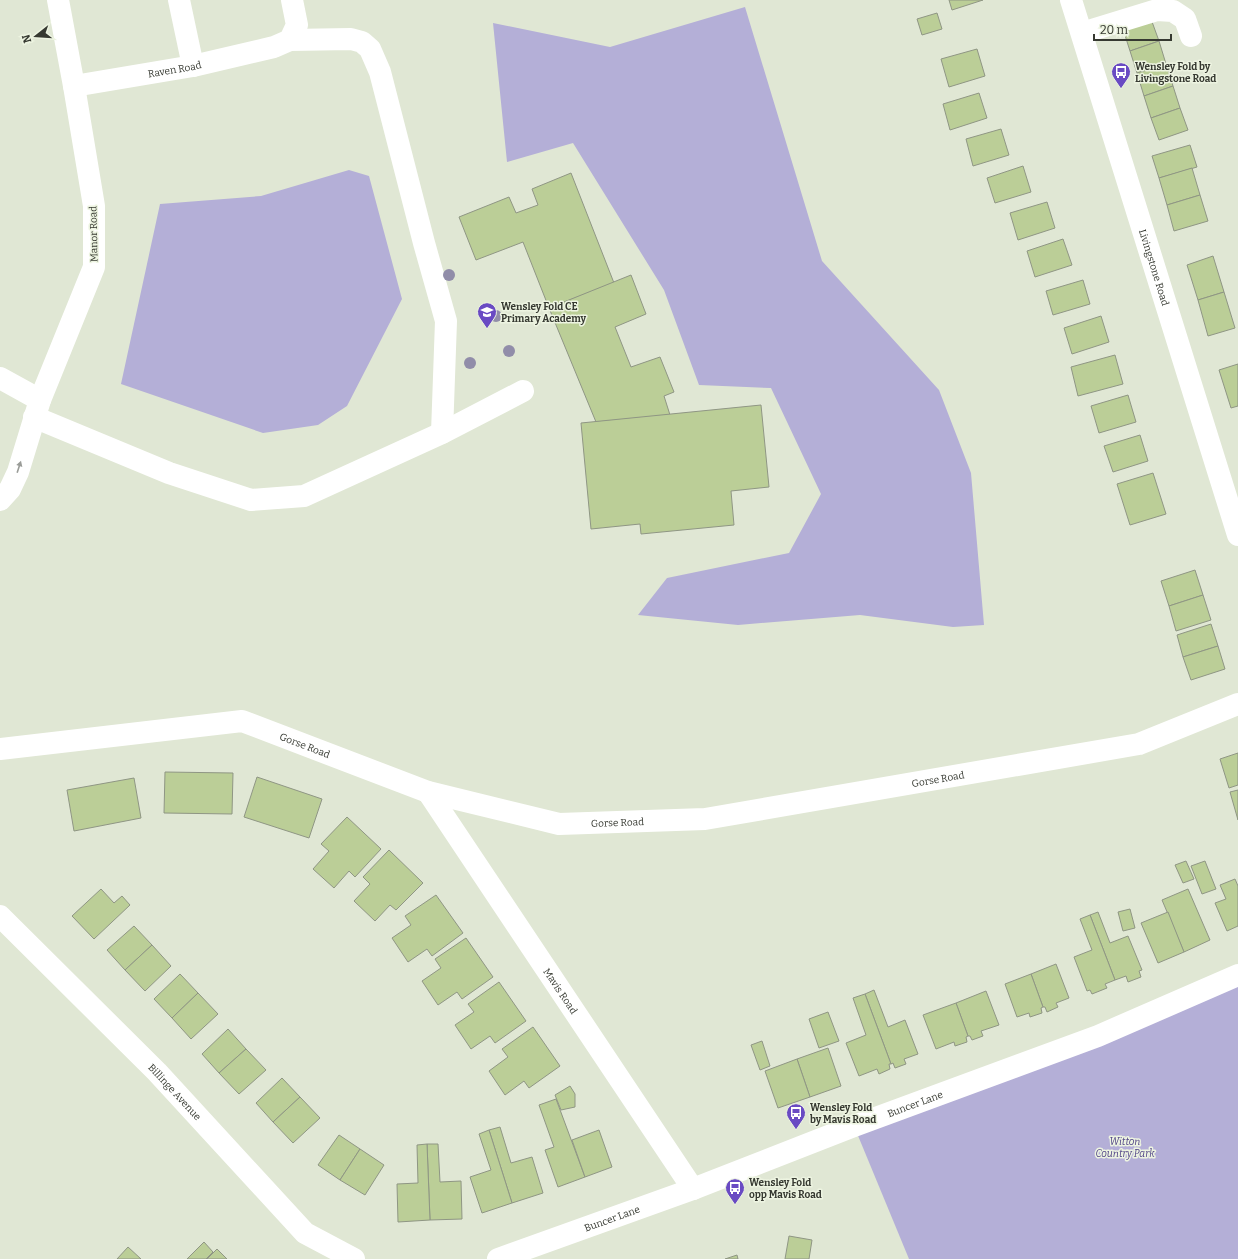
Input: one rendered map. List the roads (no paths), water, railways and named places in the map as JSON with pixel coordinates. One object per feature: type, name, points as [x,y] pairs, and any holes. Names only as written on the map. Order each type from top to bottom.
[{"type":"street","name":"Manor Road","points":[[0,500],[10,489],[18,472],[37,408],[94,267],[94,206],[58,0]]},
{"type":"street","points":[[179,0],[192,66]]},
{"type":"street","points":[[282,44],[297,25],[292,0]]},
{"type":"street","name":"Livingstone Road","points":[[1071,0],[1238,535]]},
{"type":"street","points":[[1082,33],[1157,10],[1173,11],[1185,19],[1191,36]]},
{"type":"street","name":"Raven Road","points":[[74,86],[192,66],[282,44],[352,39],[362,42],[370,49],[380,72],[424,243],[446,321],[442,433]]},
{"type":"street","points":[[0,378],[37,408],[169,473],[251,500],[304,496],[442,433],[523,391]]},
{"type":"street","name":"Gorse Road","points":[[0,749],[242,721],[428,792],[559,824],[705,819],[1139,744],[1238,704]]},
{"type":"street","name":"Mavis Road","points":[[428,792],[693,1189]]},
{"type":"street","name":"Billinge Avenue","points":[[0,916],[157,1072],[306,1233],[354,1259]]},
{"type":"street","name":"Buncer Lane","points":[[498,1259],[693,1189],[854,1126],[1098,1036],[1238,974]]},
{"type":"place","name":"Wensley Fold by Livingstone Road","points":[[1121,89]]},
{"type":"place","name":"Wensley Fold CE Primary Academy","points":[[487,329]]},
{"type":"place","name":"Wensley Fold by Mavis Road","points":[[796,1130]]},
{"type":"place","name":"Wensley Fold opp Mavis Road","points":[[735,1205]]},
{"type":"park label","name":"Witton Country Park","points":[[1125,1146]]}]
